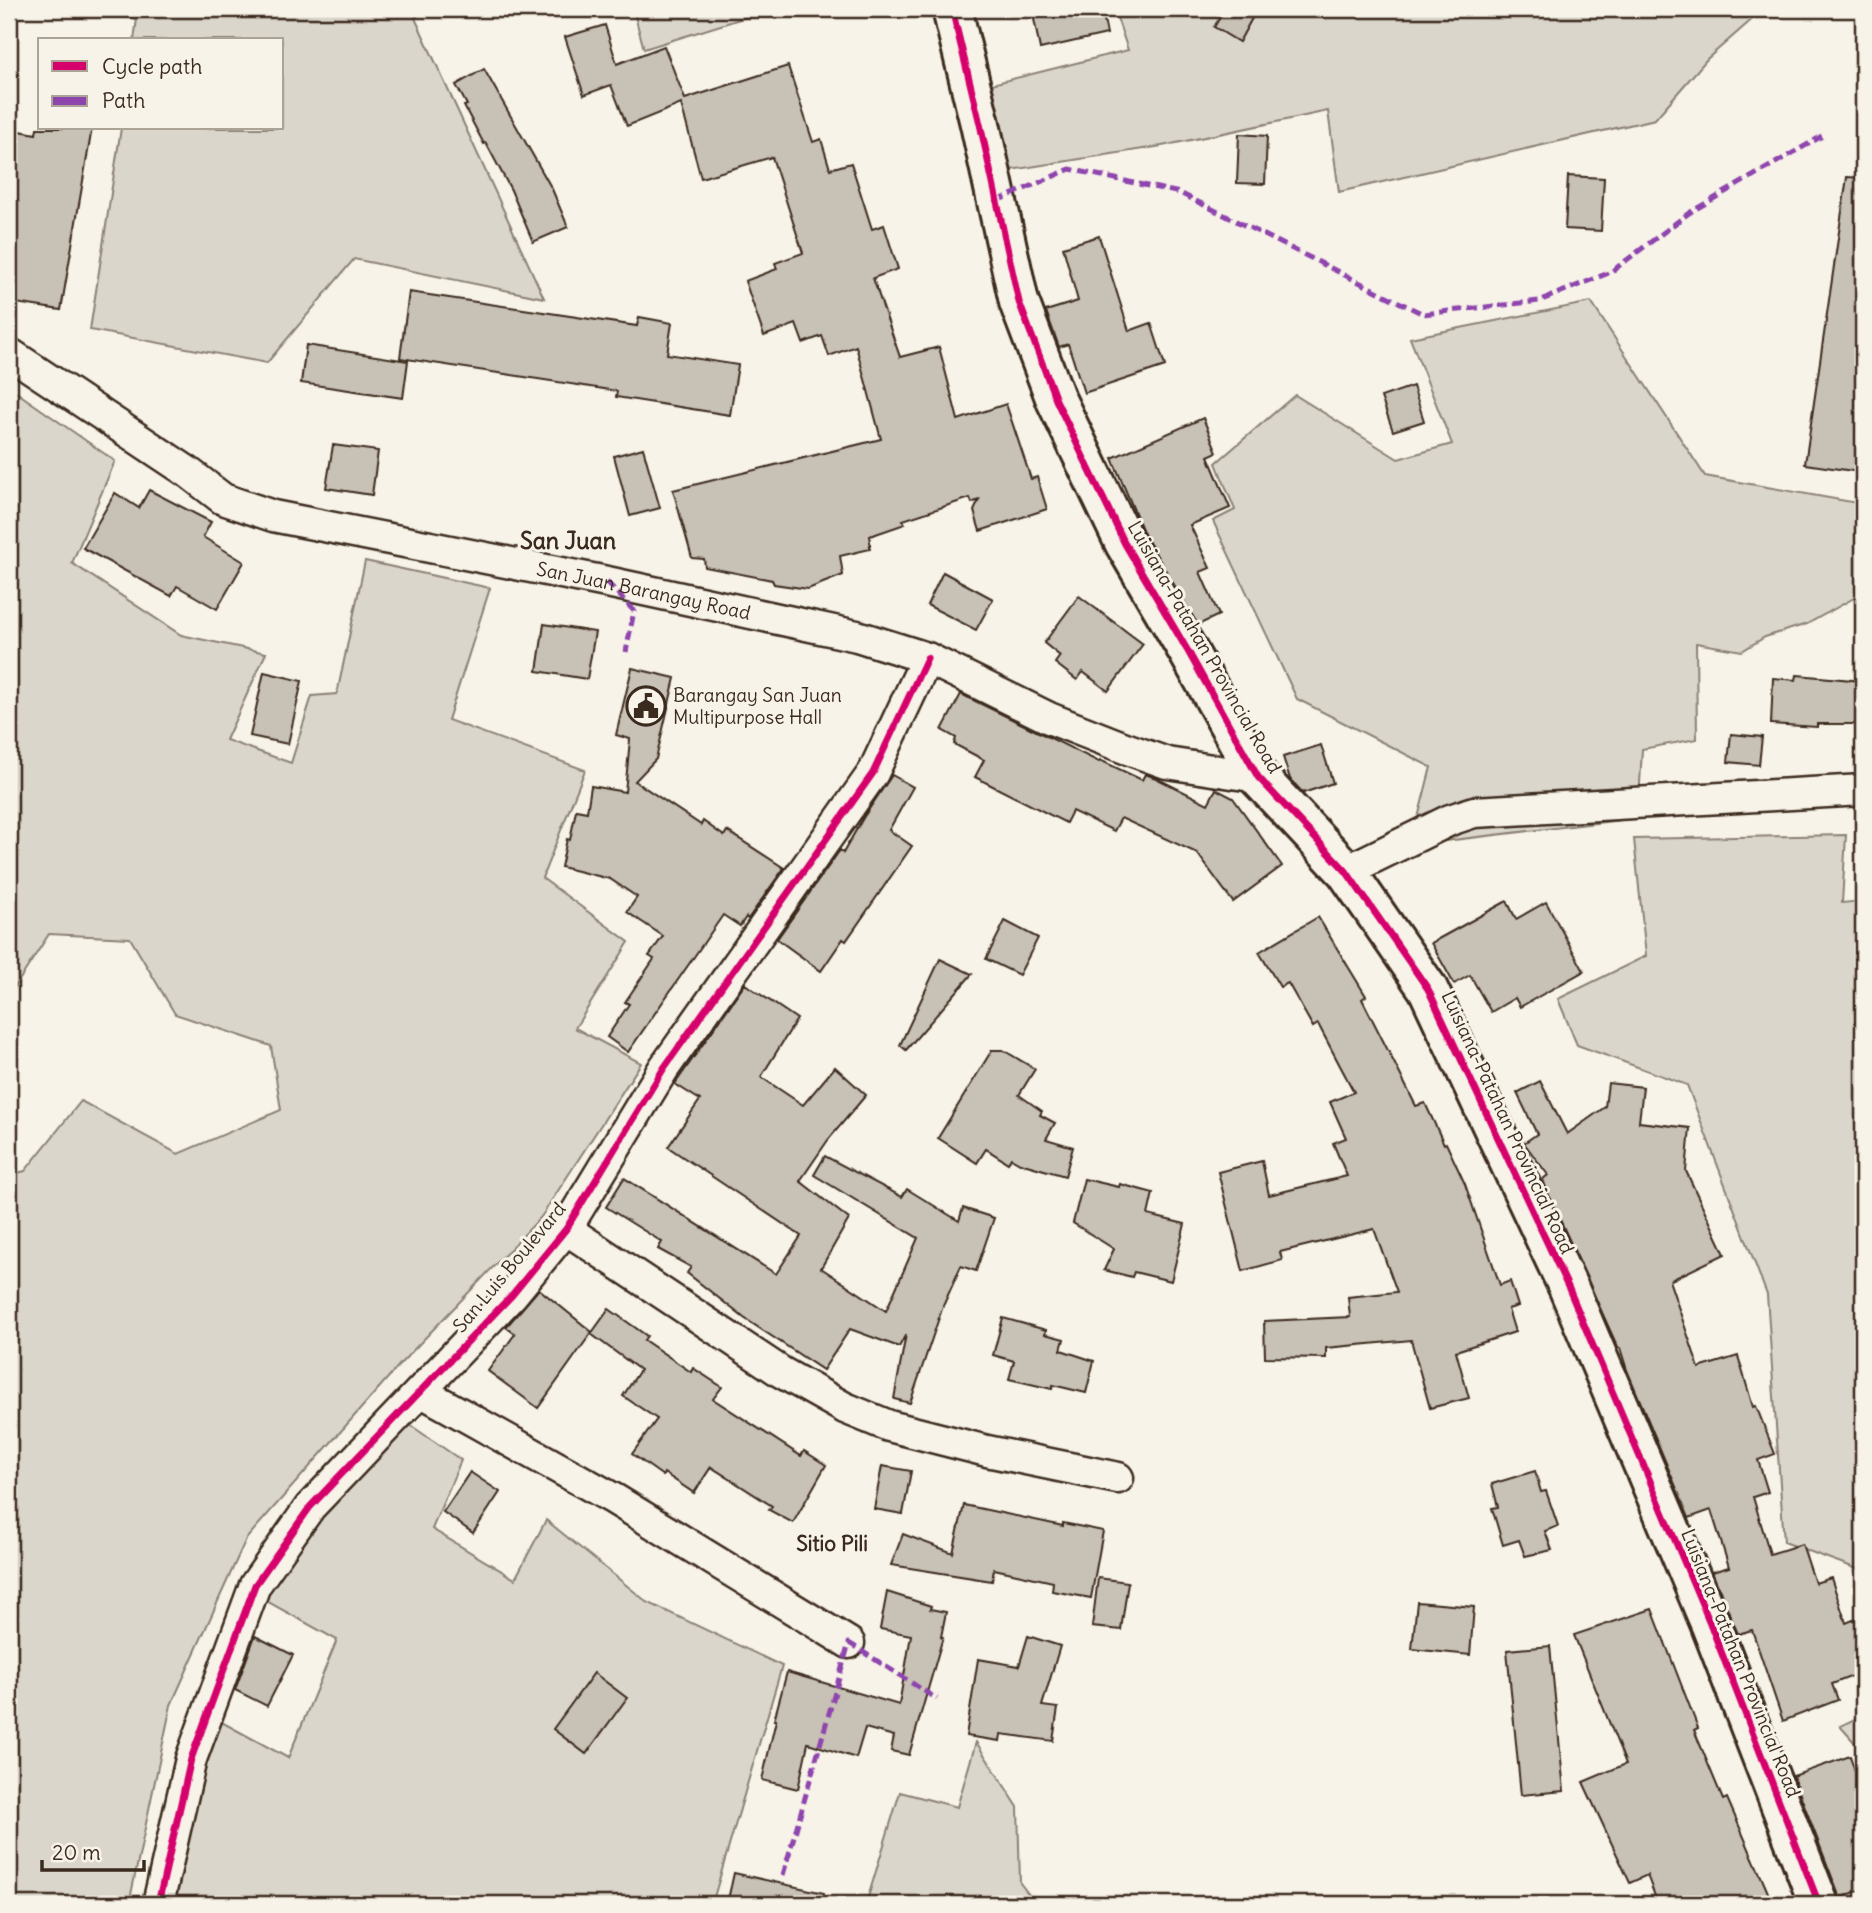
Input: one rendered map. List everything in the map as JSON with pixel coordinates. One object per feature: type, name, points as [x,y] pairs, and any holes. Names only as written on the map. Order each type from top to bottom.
[{"type":"street","name":"Luisiana-Patahan Provincial Road","points":[[952,9],[1019,302],[1056,400],[1125,544],[1258,777],[1346,871],[1428,989],[1569,1289],[1710,1623],[1819,1904]]},
{"type":"street","name":"San Juan Barangay Road","points":[[9,353],[188,472],[223,499],[273,516],[607,582],[857,636],[927,658],[1049,718],[1167,763],[1258,777]]},
{"type":"street","name":"San Luis Boulevard","points":[[158,1904],[191,1759],[256,1585],[310,1507],[512,1295],[566,1229],[664,1068],[873,773],[927,658]]},
{"type":"street","points":[[1346,871],[1450,820],[1474,812],[1863,790]]},
{"type":"street","points":[[566,1229],[781,1372],[845,1408],[889,1426],[987,1451],[1118,1478]]},
{"type":"street","points":[[422,1392],[614,1499],[849,1643]]},
{"type":"shaded area","points":[[83,9],[426,9],[415,18],[544,298],[354,259],[267,363],[90,330],[121,130],[284,130],[284,38],[134,38],[137,19]]},
{"type":"shaded area","points":[[633,9],[772,9],[644,49]]},
{"type":"shaded area","points":[[1114,9],[1764,9],[1707,59],[1655,119],[1339,192],[1328,111],[1162,146],[979,175],[964,91],[1128,50]]},
{"type":"shaded area","points":[[1591,302],[1705,476],[1863,504],[1863,593],[1807,624],[1765,637],[1742,651],[1696,643],[1697,739],[1642,749],[1638,818],[1411,845],[1431,767],[1297,699],[1213,521],[1235,510],[1216,463],[1295,395],[1398,459],[1452,444],[1410,338]]},
{"type":"shaded area","points":[[9,387],[115,461],[72,563],[181,635],[266,653],[226,740],[291,763],[312,696],[337,694],[365,561],[490,588],[448,720],[585,770],[542,878],[629,942],[575,1028],[641,1063],[541,1217],[401,1363],[246,1539],[171,1705],[129,1904],[9,1904],[9,1175],[25,1171],[81,1101],[178,1154],[281,1110],[271,1046],[175,1014],[130,938],[49,934],[9,996]]},
{"type":"shaded area","points":[[1846,835],[1842,903],[1863,901],[1863,1571],[1784,1542],[1767,1295],[1687,1085],[1577,1045],[1558,999],[1646,956],[1634,839]]},
{"type":"shaded area","points":[[403,1420],[461,1460],[432,1529],[515,1579],[546,1520],[647,1602],[782,1666],[712,1904],[169,1904],[205,1713],[288,1758],[337,1640],[259,1597],[311,1516]]},
{"type":"shaded area","points":[[1863,1715],[1863,1752],[1840,1726]]},
{"type":"shaded area","points":[[976,1742],[1018,1807],[1020,1883],[1036,1904],[866,1904],[900,1792],[957,1807]]},
{"type":"building","points":[[1032,9],[1102,9],[1107,34],[1040,49]]},
{"type":"building","points":[[1225,9],[1257,9],[1239,42],[1214,27]]},
{"type":"building","points":[[605,25],[617,64],[664,46],[685,99],[788,66],[813,142],[821,139],[830,169],[851,163],[872,229],[884,225],[898,269],[873,278],[900,357],[939,347],[958,420],[1006,404],[1031,479],[1037,477],[1047,509],[980,531],[974,511],[979,500],[972,503],[970,498],[903,520],[905,524],[870,536],[870,549],[840,556],[843,575],[808,589],[774,584],[772,580],[705,567],[704,559],[692,558],[673,490],[881,439],[856,346],[829,356],[822,336],[803,343],[796,324],[764,336],[745,281],[777,269],[775,263],[803,253],[772,157],[701,178],[681,104],[627,126],[611,85],[584,95],[565,37]]},
{"type":"building","points":[[484,69],[552,189],[568,227],[533,242],[511,190],[464,106],[467,105],[456,85]]},
{"type":"building","points":[[37,128],[92,130],[61,310],[9,302],[9,129],[36,134]]},
{"type":"building","points":[[1239,134],[1267,136],[1265,184],[1237,183]]},
{"type":"building","points":[[1568,176],[1604,178],[1601,231],[1565,229]]},
{"type":"building","points":[[1847,177],[1863,178],[1863,452],[1860,472],[1805,464]]},
{"type":"building","points":[[1099,236],[1129,331],[1151,323],[1165,366],[1084,393],[1068,344],[1059,347],[1046,311],[1078,301],[1063,247]]},
{"type":"building","points":[[409,292],[637,326],[639,317],[672,323],[667,354],[738,365],[730,415],[616,397],[617,391],[400,358]]},
{"type":"building","points":[[306,345],[408,361],[403,398],[301,383]]},
{"type":"building","points":[[1413,386],[1424,421],[1393,431],[1381,397]]},
{"type":"building","points":[[1203,418],[1217,452],[1208,456],[1230,508],[1190,525],[1210,568],[1200,572],[1219,615],[1198,625],[1144,534],[1112,458]]},
{"type":"building","points":[[333,445],[378,451],[372,495],[326,488]]},
{"type":"building","points":[[643,448],[660,508],[630,516],[614,456]]},
{"type":"building","points":[[149,490],[211,522],[203,537],[244,562],[217,609],[177,586],[171,596],[83,548],[115,493],[139,508]]},
{"type":"building","points":[[943,572],[993,599],[976,630],[927,605]]},
{"type":"building","points":[[1079,596],[1143,644],[1108,691],[1083,672],[1077,680],[1055,663],[1060,656],[1044,643]]},
{"type":"building","points":[[544,624],[595,632],[587,679],[537,671]]},
{"type":"building","points":[[632,668],[675,678],[656,759],[635,781],[701,825],[703,821],[724,836],[727,831],[784,868],[748,919],[746,917],[740,926],[723,915],[628,1052],[607,1037],[629,1004],[625,1002],[654,959],[649,956],[663,936],[627,912],[637,897],[610,879],[561,867],[576,810],[587,812],[591,786],[625,792],[630,739],[616,735]]},
{"type":"building","points":[[264,672],[302,681],[288,744],[250,736]]},
{"type":"building","points":[[1797,675],[1863,681],[1863,724],[1817,724],[1817,727],[1771,724],[1773,678],[1796,680]]},
{"type":"building","points":[[961,694],[1099,762],[1100,760],[1142,780],[1145,774],[1156,778],[1208,804],[1216,789],[1233,798],[1282,866],[1233,902],[1197,853],[1121,818],[1114,831],[1072,811],[1066,823],[975,777],[984,760],[954,744],[956,738],[942,730]]},
{"type":"building","points":[[1731,734],[1762,737],[1759,765],[1728,762]]},
{"type":"building","points":[[1321,745],[1333,783],[1303,793],[1290,779],[1283,757]]},
{"type":"building","points":[[892,775],[913,787],[889,830],[912,846],[846,941],[843,939],[821,971],[777,939],[840,850],[843,853]]},
{"type":"building","points":[[1507,901],[1516,919],[1546,902],[1584,971],[1520,1007],[1515,998],[1491,1012],[1470,975],[1454,984],[1431,943]]},
{"type":"building","points":[[1318,917],[1366,996],[1362,999],[1416,1106],[1425,1103],[1444,1144],[1446,1143],[1465,1184],[1500,1285],[1510,1281],[1518,1306],[1508,1309],[1515,1332],[1456,1351],[1469,1398],[1430,1408],[1411,1340],[1326,1348],[1326,1358],[1265,1357],[1264,1321],[1350,1317],[1348,1297],[1397,1292],[1374,1229],[1280,1252],[1282,1260],[1243,1271],[1218,1172],[1262,1161],[1269,1195],[1347,1176],[1333,1143],[1346,1138],[1330,1102],[1354,1092],[1318,1024],[1313,1027],[1288,983],[1280,987],[1259,952]]},
{"type":"building","points":[[1005,921],[1038,938],[1019,975],[986,959]]},
{"type":"building","points":[[940,959],[972,974],[906,1050],[900,1045]]},
{"type":"building","points":[[745,984],[797,1019],[761,1077],[803,1105],[835,1067],[866,1095],[828,1140],[800,1181],[849,1219],[821,1268],[886,1311],[918,1238],[814,1175],[825,1156],[902,1197],[907,1189],[959,1221],[963,1208],[994,1218],[976,1271],[961,1266],[943,1306],[910,1403],[894,1399],[906,1334],[899,1347],[850,1329],[823,1370],[744,1318],[687,1273],[691,1267],[658,1249],[662,1242],[606,1207],[624,1178],[776,1274],[801,1236],[668,1147],[700,1100],[675,1084]]},
{"type":"building","points":[[992,1050],[1003,1050],[1035,1069],[1019,1095],[1042,1111],[1040,1115],[1055,1123],[1046,1139],[1073,1147],[1065,1176],[1011,1158],[1008,1163],[986,1149],[977,1163],[938,1138]]},
{"type":"building","points":[[1540,1081],[1567,1134],[1605,1107],[1608,1083],[1643,1087],[1639,1122],[1690,1128],[1686,1171],[1725,1254],[1671,1280],[1670,1283],[1699,1368],[1738,1356],[1753,1407],[1756,1406],[1775,1454],[1758,1460],[1768,1492],[1753,1497],[1770,1554],[1802,1544],[1815,1583],[1831,1578],[1846,1623],[1863,1616],[1863,1672],[1832,1684],[1838,1700],[1783,1721],[1752,1630],[1738,1634],[1712,1572],[1729,1567],[1711,1510],[1689,1518],[1620,1348],[1547,1191],[1543,1179],[1548,1175],[1524,1143],[1537,1134],[1517,1093]]},
{"type":"building","points":[[1084,1179],[1119,1187],[1120,1184],[1153,1193],[1148,1215],[1185,1224],[1171,1281],[1134,1272],[1132,1277],[1104,1270],[1114,1249],[1073,1223]]},
{"type":"building","points":[[539,1289],[592,1332],[538,1408],[488,1371],[515,1334],[506,1327]]},
{"type":"building","points":[[609,1309],[647,1336],[644,1340],[691,1372],[693,1368],[722,1387],[713,1399],[801,1456],[804,1451],[826,1465],[793,1523],[769,1510],[772,1506],[711,1467],[694,1493],[664,1473],[663,1476],[632,1454],[657,1419],[623,1396],[640,1370],[591,1334]]},
{"type":"building","points":[[1003,1318],[1046,1330],[1045,1334],[1064,1339],[1061,1350],[1094,1361],[1086,1393],[1053,1385],[1052,1389],[1009,1379],[1014,1361],[993,1355]]},
{"type":"building","points":[[882,1466],[911,1471],[903,1514],[874,1509]]},
{"type":"building","points":[[1535,1471],[1541,1492],[1546,1491],[1558,1526],[1545,1531],[1552,1550],[1525,1556],[1519,1540],[1503,1545],[1492,1508],[1498,1507],[1492,1484]]},
{"type":"building","points":[[470,1472],[500,1492],[473,1533],[443,1512]]},
{"type":"building","points":[[964,1505],[1063,1526],[1063,1523],[1103,1531],[1091,1598],[1052,1591],[1053,1582],[994,1569],[992,1581],[891,1565],[903,1534],[953,1553]]},
{"type":"building","points":[[1098,1578],[1128,1582],[1121,1630],[1092,1627]]},
{"type":"building","points":[[887,1592],[931,1606],[930,1609],[946,1612],[943,1637],[909,1755],[891,1751],[894,1736],[865,1728],[856,1758],[808,1743],[798,1789],[762,1780],[787,1672],[899,1705],[911,1635],[880,1629]]},
{"type":"building","points":[[1417,1602],[1474,1607],[1470,1655],[1412,1649]]},
{"type":"building","points":[[1652,1609],[1698,1728],[1694,1730],[1723,1800],[1727,1798],[1773,1904],[1658,1904],[1647,1875],[1630,1883],[1583,1782],[1626,1764],[1574,1635]]},
{"type":"building","points":[[255,1636],[293,1655],[267,1706],[235,1690]]},
{"type":"building","points":[[1028,1636],[1060,1646],[1042,1706],[1058,1708],[1053,1741],[1001,1734],[1000,1741],[966,1736],[978,1659],[1019,1666]]},
{"type":"building","points":[[1550,1646],[1564,1791],[1521,1795],[1507,1650]]},
{"type":"building","points":[[594,1673],[627,1698],[586,1754],[553,1729]]},
{"type":"building","points":[[1850,1756],[1863,1795],[1863,1889],[1840,1898],[1793,1776]]},
{"type":"building","points":[[734,1873],[824,1893],[823,1904],[727,1904]]},
{"type":"marked path","points":[[997,201],[1070,169],[1180,193],[1423,314],[1539,301],[1611,272],[1689,213],[1822,136]]},
{"type":"marked path","points":[[607,582],[634,611],[626,652]]},
{"type":"marked path","points":[[783,1875],[849,1643],[937,1699]]},
{"type":"cycle path","points":[[952,9],[1019,302],[1056,400],[1125,544],[1258,777],[1346,871],[1428,989],[1569,1289],[1710,1623],[1819,1904]]},
{"type":"cycle path","points":[[158,1904],[191,1759],[255,1585],[310,1507],[512,1295],[566,1229],[664,1068],[873,773],[927,658]]},
{"type":"place","name":"Barangay San Juan Multipurpose Hall","points":[[646,706]]},
{"type":"district","name":"San Juan","points":[[568,540]]},
{"type":"district","name":"Sitio Pili","points":[[832,1543]]}]
